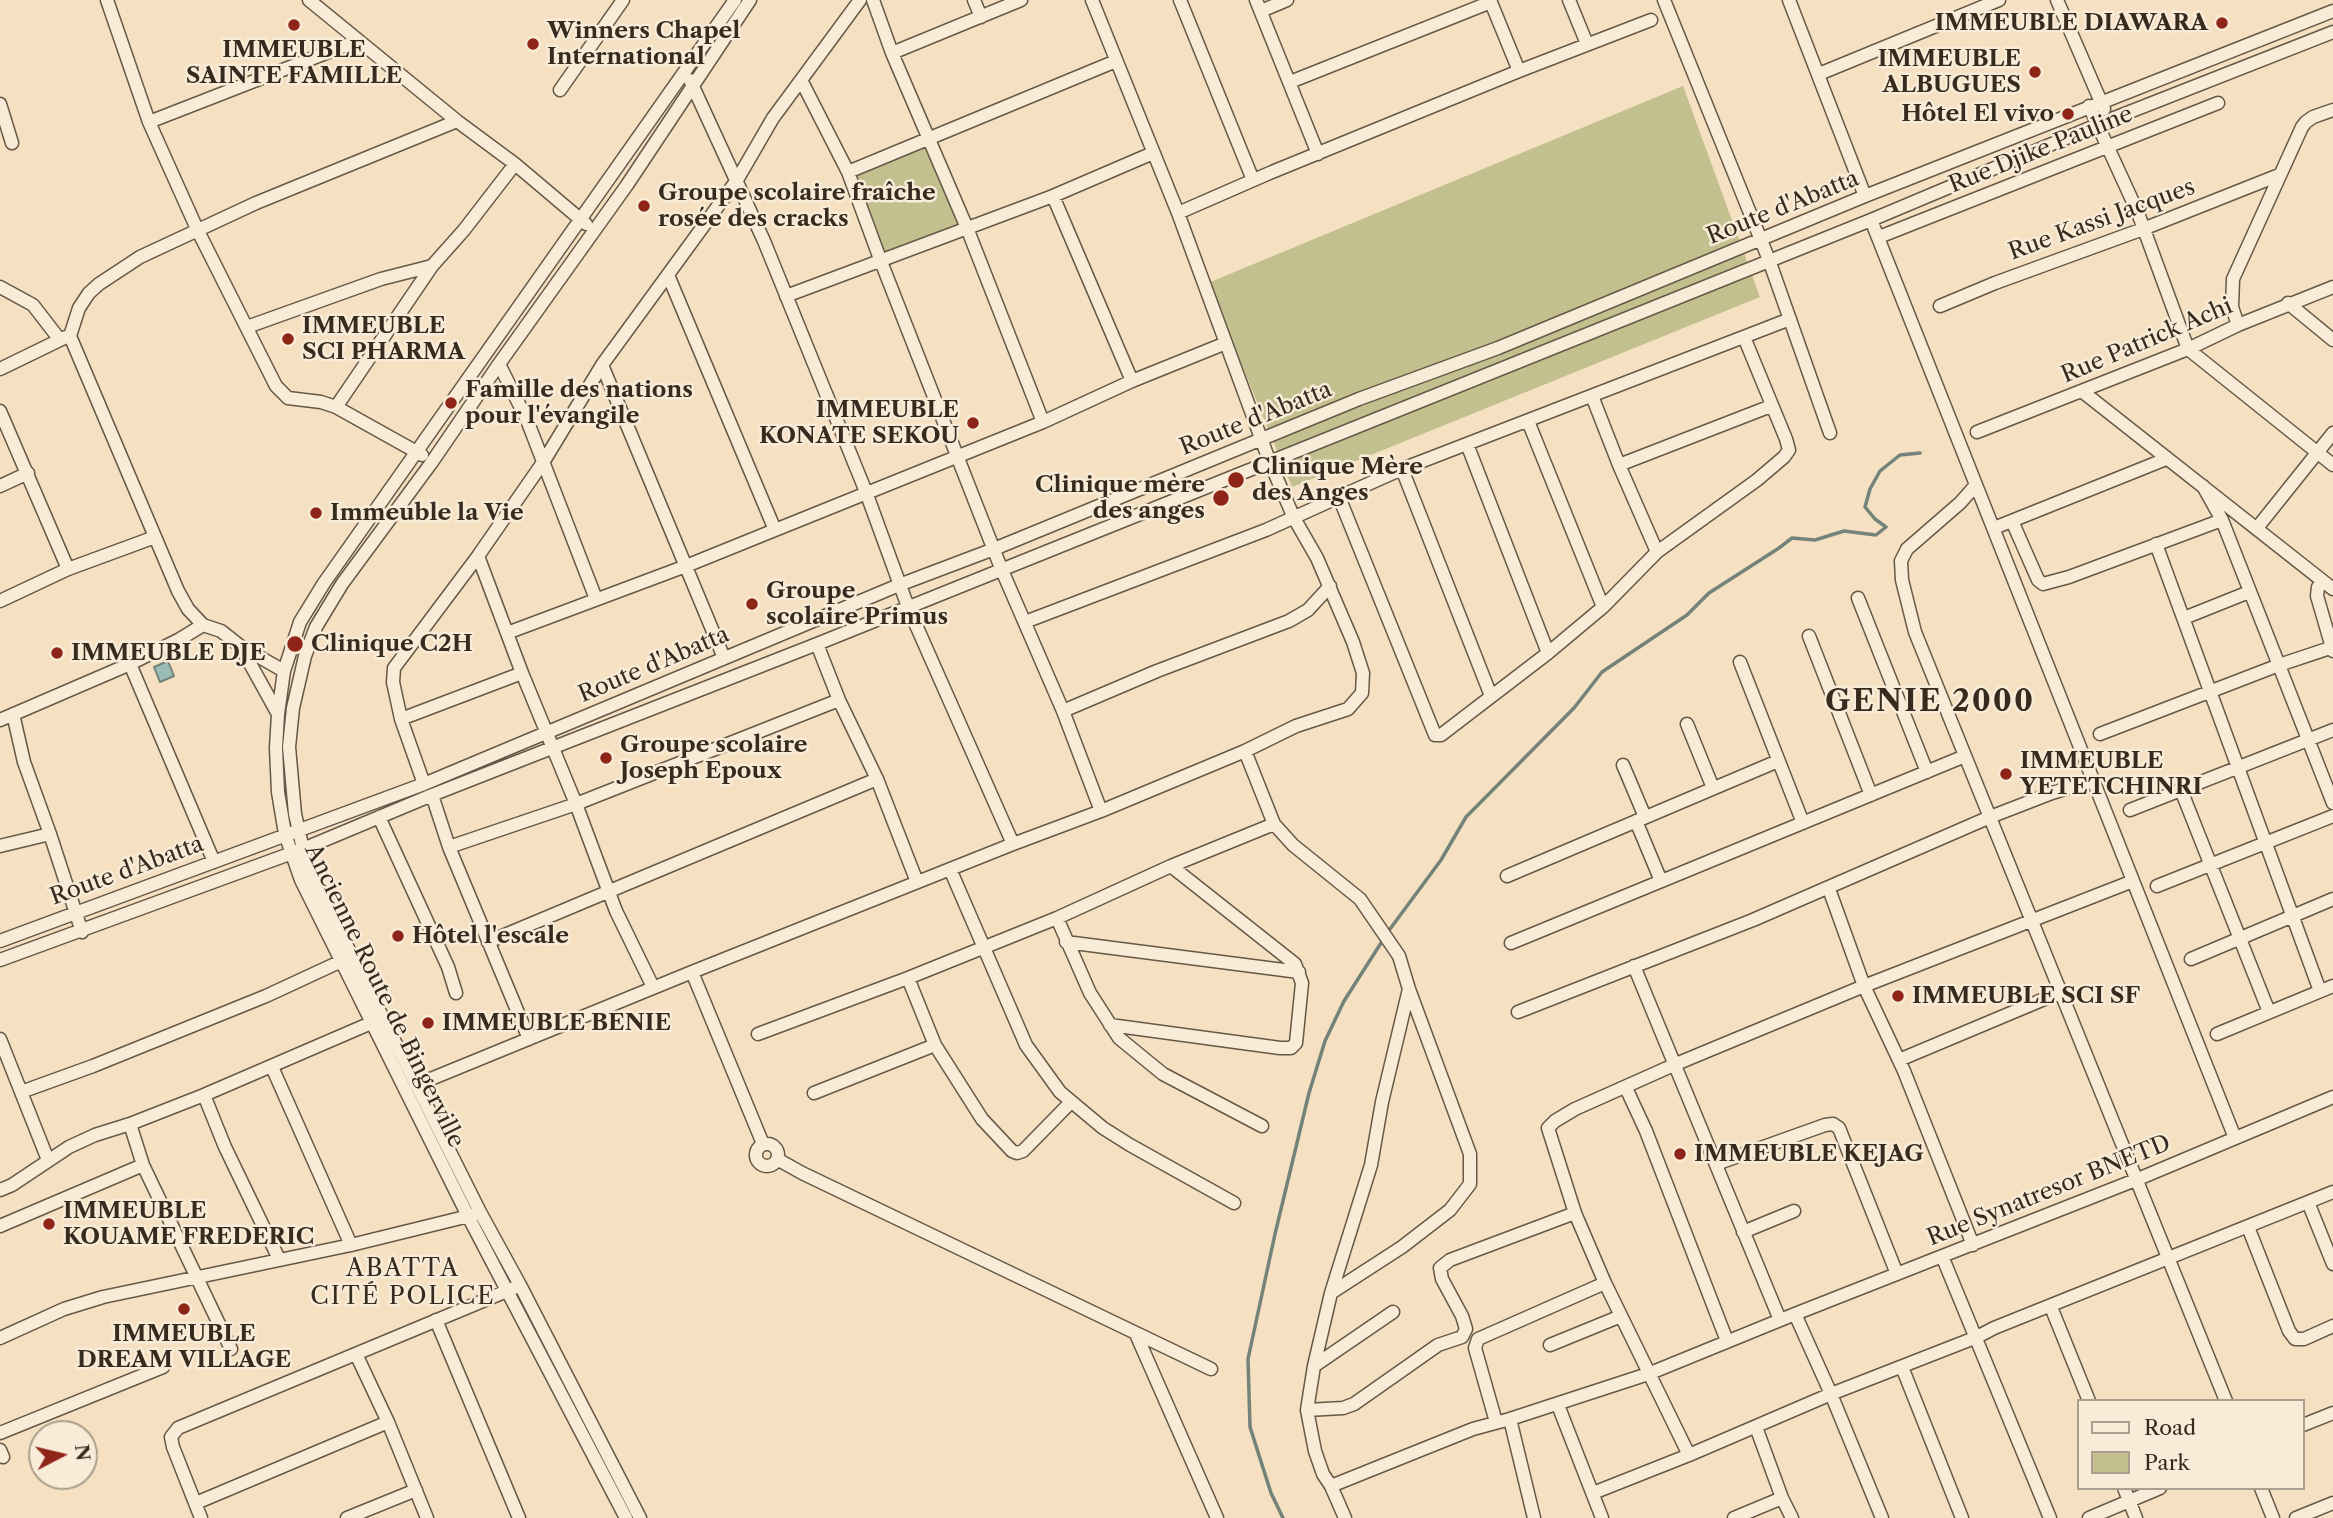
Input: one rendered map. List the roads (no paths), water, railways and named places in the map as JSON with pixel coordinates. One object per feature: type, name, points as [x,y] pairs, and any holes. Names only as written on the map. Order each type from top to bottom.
[{"type":"street","points":[[107,0],[149,122],[197,229],[280,393],[297,400],[321,402],[336,407],[432,462]]},
{"type":"street","points":[[309,0],[594,230]]},
{"type":"street","points":[[560,90],[624,0]]},
{"type":"street","name":"Ancienne Route de Bingerville","points":[[297,851],[285,834],[278,792],[276,748],[284,671],[300,622],[324,583],[735,0]]},
{"type":"street","name":"Ancienne Route de Bingerville","points":[[640,1518],[474,1214],[346,959],[301,880],[297,851],[299,829],[292,789],[289,747],[293,708],[305,656],[316,626],[342,584],[432,462],[627,186],[750,0]]},
{"type":"street","points":[[529,1039],[449,847],[401,719],[393,682],[394,668],[478,556],[544,461],[602,365],[737,180],[773,118],[860,0]]},
{"type":"street","points":[[873,0],[892,53],[967,228],[1043,422]]},
{"type":"street","points":[[974,0],[981,17]]},
{"type":"street","points":[[892,53],[1021,0]]},
{"type":"street","points":[[416,1085],[653,987],[1101,811],[1245,751],[1296,726],[1348,709],[1362,694],[1363,673],[1353,642],[1317,558],[1294,518],[1269,460],[1178,213],[1092,0]]},
{"type":"street","points":[[1180,0],[1253,180]]},
{"type":"street","points":[[1287,0],[1259,5],[1318,154]]},
{"type":"street","points":[[1569,0],[1587,44]]},
{"type":"street","points":[[1664,0],[1761,239],[1830,433]]},
{"type":"street","points":[[1789,0],[1865,196]]},
{"type":"street","points":[[1819,74],[1999,0]]},
{"type":"street","points":[[2057,0],[2103,122],[2106,147],[2143,229],[2188,349],[2333,465]]},
{"type":"street","points":[[1290,82],[1490,1],[1518,71]]},
{"type":"street","name":"Route d'Abatta","points":[[0,960],[297,851],[379,817],[428,789],[546,733],[899,585],[994,549],[1359,399],[1498,348],[1865,196],[2333,11]]},
{"type":"street","points":[[1178,213],[1518,71],[1651,20]]},
{"type":"street","name":"Route d'Abatta","points":[[0,941],[299,829],[552,747],[817,644],[1871,220],[2103,122],[2333,32]]},
{"type":"street","points":[[149,122],[357,41]]},
{"type":"street","points":[[848,172],[1116,61]]},
{"type":"street","points":[[685,71],[737,180],[866,492],[908,607],[1013,844]]},
{"type":"street","points":[[801,80],[848,172],[1001,568],[1063,711],[1101,811]]},
{"type":"street","name":"Rue Djike Pauline","points":[[1879,237],[2218,103]]},
{"type":"street","points":[[0,104],[12,143]]},
{"type":"street","points":[[2238,324],[2232,307],[2233,279],[2279,175],[2306,121],[2333,110]]},
{"type":"street","points":[[0,369],[65,338],[89,293],[140,257],[197,229],[457,121]]},
{"type":"street","points":[[786,296],[1053,196],[1153,153]]},
{"type":"street","points":[[336,407],[432,266],[515,164]]},
{"type":"street","name":"Rue Kassi Jacques","points":[[1940,306],[1995,282],[2143,229],[2279,175]]},
{"type":"street","points":[[1053,196],[1132,381]]},
{"type":"street","points":[[1871,220],[2235,1138]]},
{"type":"street","points":[[247,327],[381,279],[432,266]]},
{"type":"street","points":[[668,275],[775,530]]},
{"type":"street","name":"Rue Patrick Achi","points":[[1977,432],[2188,349],[2238,324],[2333,286]]},
{"type":"street","points":[[0,287],[33,305],[65,338],[188,609],[203,625],[221,631],[240,646],[284,671]]},
{"type":"street","points":[[2288,303],[2333,340]]},
{"type":"street","points":[[1025,622],[1266,530],[1402,469],[1790,319]]},
{"type":"street","points":[[1339,497],[1432,732],[1441,735],[1603,607],[1657,552],[1757,480],[1784,457],[1789,450],[1786,439],[1744,337]]},
{"type":"street","points":[[507,633],[686,566],[958,457],[1226,343]]},
{"type":"street","points":[[499,364],[544,461],[596,599]]},
{"type":"street","points":[[602,365],[724,658]]},
{"type":"street","points":[[2082,392],[2328,585]]},
{"type":"street","points":[[1592,396],[1657,552]]},
{"type":"street","points":[[1619,465],[1771,406]]},
{"type":"street","points":[[0,411],[68,569]]},
{"type":"street","points":[[1528,421],[1603,607]]},
{"type":"street","points":[[2257,528],[2333,433]]},
{"type":"street","points":[[1467,444],[1548,653]]},
{"type":"street","points":[[1994,528],[2166,459]]},
{"type":"street","points":[[1402,469],[1491,696]]},
{"type":"street","points":[[0,486],[28,474]]},
{"type":"street","points":[[1976,485],[1960,503],[1907,549],[1900,561],[1915,632],[2225,1399]]},
{"type":"street","points":[[2203,486],[2222,520],[2333,803]]},
{"type":"street","points":[[2012,521],[2038,580],[2043,584],[2069,577],[2222,520]]},
{"type":"street","points":[[0,601],[68,569],[155,537]]},
{"type":"street","points":[[2156,544],[2320,991]]},
{"type":"street","points":[[478,556],[608,890],[653,987]]},
{"type":"street","points":[[2100,734],[2279,665],[2333,649],[2317,596],[2318,587],[2328,585]]},
{"type":"street","points":[[1063,711],[1157,671],[1289,621],[1308,610],[1329,586]]},
{"type":"street","points":[[2184,618],[2249,592]]},
{"type":"street","points":[[1857,598],[1927,772]]},
{"type":"street","points":[[0,720],[130,664],[203,625]]},
{"type":"street","points":[[1809,636],[1871,795]]},
{"type":"street","points":[[817,644],[839,700],[877,779],[917,882]]},
{"type":"street","points":[[240,646],[278,714]]},
{"type":"street","points":[[1740,662],[1803,823]]},
{"type":"street","points":[[130,664],[214,862]]},
{"type":"street","points":[[401,719],[522,673]]},
{"type":"street","points":[[449,847],[576,804],[839,700]]},
{"type":"street","points":[[13,713],[24,762],[82,932]]},
{"type":"street","points":[[1687,724],[1713,788]]},
{"type":"street","points":[[2130,810],[2333,730]]},
{"type":"street","points":[[1245,751],[1274,824],[1293,845],[1360,899],[1399,956],[1471,1154],[1470,1184],[1450,1210],[1402,1247],[1331,1293]]},
{"type":"street","points":[[1511,943],[1965,756]]},
{"type":"street","points":[[1507,876],[1778,761]]},
{"type":"street","points":[[1623,765],[1661,881]]},
{"type":"street","points":[[488,942],[877,779]]},
{"type":"street","points":[[1518,1012],[1829,889],[1990,817],[2094,780]]},
{"type":"street","points":[[2181,790],[2269,1012]]},
{"type":"street","points":[[2157,886],[2333,816]]},
{"type":"street","points":[[379,817],[448,967],[456,993]]},
{"type":"street","points":[[758,1034],[1058,918],[1171,866],[1274,824]]},
{"type":"street","points":[[0,846],[50,834]]},
{"type":"street","points":[[1110,1025],[1291,1048],[1296,1043],[1302,983],[1299,972],[1287,957],[1171,866]]},
{"type":"street","points":[[950,869],[1026,1045],[1060,1092],[1103,1128],[1129,1145],[1234,1203]]},
{"type":"street","points":[[1689,1455],[1605,1283],[1575,1213],[1548,1128],[1575,1109],[1676,1065],[1864,986],[2133,881]]},
{"type":"street","points":[[1829,889],[1864,986],[1899,1060],[1973,1245]]},
{"type":"street","points":[[2191,959],[2333,899]]},
{"type":"street","points":[[1058,918],[1090,993],[1119,1038],[1163,1074],[1262,1126]]},
{"type":"street","points":[[1066,942],[1299,972]]},
{"type":"street","points":[[21,1092],[253,1001],[346,959]]},
{"type":"street","points":[[1634,966],[1780,1320]]},
{"type":"street","points":[[692,972],[763,1144]]},
{"type":"street","points":[[908,978],[935,1045],[982,1119],[1012,1152],[1023,1151],[1071,1102]]},
{"type":"street","points":[[2217,1034],[2333,986]]},
{"type":"street","points":[[1345,1518],[1323,1474],[1315,1451],[1307,1409],[1331,1293],[1370,1165],[1409,989]]},
{"type":"street","points":[[1899,1060],[2062,992]]},
{"type":"street","points":[[0,1190],[95,1135],[204,1095],[376,1021]]},
{"type":"street","name":"Ancienne Route de Bingerville","points":[[376,1021],[416,1085],[474,1214]]},
{"type":"street","points":[[0,1039],[48,1160]]},
{"type":"street","points":[[814,1093],[935,1045]]},
{"type":"street","points":[[272,1067],[351,1245]]},
{"type":"street","points":[[1626,1088],[1646,1131],[1727,1341]]},
{"type":"street","points":[[204,1095],[279,1259]]},
{"type":"street","name":"Rue Synatresor BNETD","points":[[1331,1486],[1473,1429],[1558,1405],[1648,1374],[2138,1179],[2333,1097]]},
{"type":"street","points":[[130,1124],[143,1165],[231,1349]]},
{"type":"street","points":[[1716,1164],[1833,1124],[1839,1128],[1897,1274]]},
{"type":"street","points":[[763,1144],[774,1145],[778,1152],[777,1159],[769,1166],[758,1162],[756,1152],[763,1144]]},
{"type":"street","points":[[777,1159],[1211,1369]]},
{"type":"street","points":[[0,1226],[143,1165]]},
{"type":"street","points":[[1593,1493],[2333,1192]]},
{"type":"street","points":[[2308,1202],[2333,1264]]},
{"type":"street","points":[[1743,1231],[1794,1210]]},
{"type":"street","points":[[1307,1409],[1343,1408],[1354,1404],[1438,1345],[1462,1338],[1466,1329],[1462,1316],[1441,1279],[1440,1268],[1450,1260],[1575,1213]]},
{"type":"street","points":[[0,1338],[64,1309],[103,1297],[351,1245],[474,1214]]},
{"type":"street","points":[[2248,1227],[2289,1331],[2295,1339],[2304,1339],[2333,1326]]},
{"type":"street","points":[[1942,1256],[2050,1518]]},
{"type":"street","points":[[1496,1422],[1475,1348],[1478,1339],[1605,1283]]},
{"type":"street","points":[[201,1518],[173,1447],[171,1437],[178,1428],[514,1287]]},
{"type":"street","name":"Ancienne Route de Bingerville","points":[[514,1287],[626,1518]]},
{"type":"street","points":[[2051,1307],[2088,1399]]},
{"type":"street","points":[[1314,1366],[1394,1312]]},
{"type":"street","points":[[1795,1314],[1882,1518]]},
{"type":"street","points":[[1550,1345],[1620,1316]]},
{"type":"street","points":[[436,1320],[519,1518]]},
{"type":"street","points":[[1136,1334],[1217,1518]]},
{"type":"street","points":[[356,1354],[388,1422],[427,1518]]},
{"type":"street","points":[[0,1433],[163,1367]]},
{"type":"street","points":[[1902,1367],[1962,1518]]},
{"type":"street","points":[[1558,1405],[1602,1518]]},
{"type":"street","points":[[2305,1424],[2333,1413]]},
{"type":"street","points":[[1510,1419],[1534,1518]]},
{"type":"street","points":[[196,1503],[388,1422]]},
{"type":"street","points":[[1756,1427],[1791,1518]]},
{"type":"street","points":[[348,1518],[416,1490]]},
{"type":"street","points":[[2125,1490],[2136,1518]]},
{"type":"street","points":[[2089,1518],[2155,1490]]},
{"type":"street","points":[[2262,1490],[2273,1518]]},
{"type":"street","points":[[1734,1518],[1782,1498]]},
{"type":"street","points":[[2296,1518],[2333,1503]]},
{"type":"water","points":[[168,661],[174,676],[160,682],[154,667]]},
{"type":"waterway","points":[[1390,929],[1441,860],[1466,817],[1574,708],[1602,672],[1687,615],[1709,593],[1792,538],[1815,540],[1844,531],[1876,535],[1886,527],[1865,507],[1870,489],[1880,471],[1900,455],[1920,453]]},
{"type":"waterway","points":[[1283,1518],[1271,1493],[1250,1427],[1248,1359],[1309,1093],[1325,1041],[1344,1001],[1381,943]]},
{"type":"place","name":"IMMEUBLE DIAWARA","points":[[2222,23]]},
{"type":"place","name":"IMMEUBLE SAINTE FAMILLE","points":[[294,25]]},
{"type":"place","name":"Winners Chapel International","points":[[533,44]]},
{"type":"place","name":"IMMEUBLE ALBUGUES","points":[[2035,72]]},
{"type":"place","name":"Hôtel El vivo","points":[[2068,114]]},
{"type":"place","name":"Groupe scolaire fraîche rosée des cracks","points":[[644,206]]},
{"type":"place","name":"IMMEUBLE SCI PHARMA","points":[[288,339]]},
{"type":"place","name":"Famille des nations pour l'évangile","points":[[451,403]]},
{"type":"place","name":"IMMEUBLE KONATE SEKOU","points":[[973,423]]},
{"type":"place","name":"Clinique Mère des Anges","points":[[1236,480]]},
{"type":"place","name":"Clinique mère des anges","points":[[1221,498]]},
{"type":"place","name":"Immeuble la Vie","points":[[316,513]]},
{"type":"place","name":"Groupe scolaire Primus","points":[[752,604]]},
{"type":"place","name":"Clinique C2H","points":[[295,644]]},
{"type":"place","name":"IMMEUBLE DJE","points":[[57,653]]},
{"type":"place","name":"Groupe scolaire Joseph Epoux","points":[[606,758]]},
{"type":"place","name":"IMMEUBLE YETETCHINRI","points":[[2006,774]]},
{"type":"place","name":"Hôtel l'escale","points":[[398,936]]},
{"type":"place","name":"IMMEUBLE SCI SF","points":[[1898,996]]},
{"type":"place","name":"IMMEUBLE BENIE","points":[[428,1023]]},
{"type":"place","name":"IMMEUBLE KEJAG","points":[[1680,1154]]},
{"type":"place","name":"IMMEUBLE KOUAME FREDERIC","points":[[49,1224]]},
{"type":"place","name":"IMMEUBLE DREAM VILLAGE","points":[[184,1309]]},
{"type":"district","name":"GENIE 2000","points":[[1930,702]]},
{"type":"district","name":"ABATTA CITÉ POLICE","points":[[403,1283]]}]
